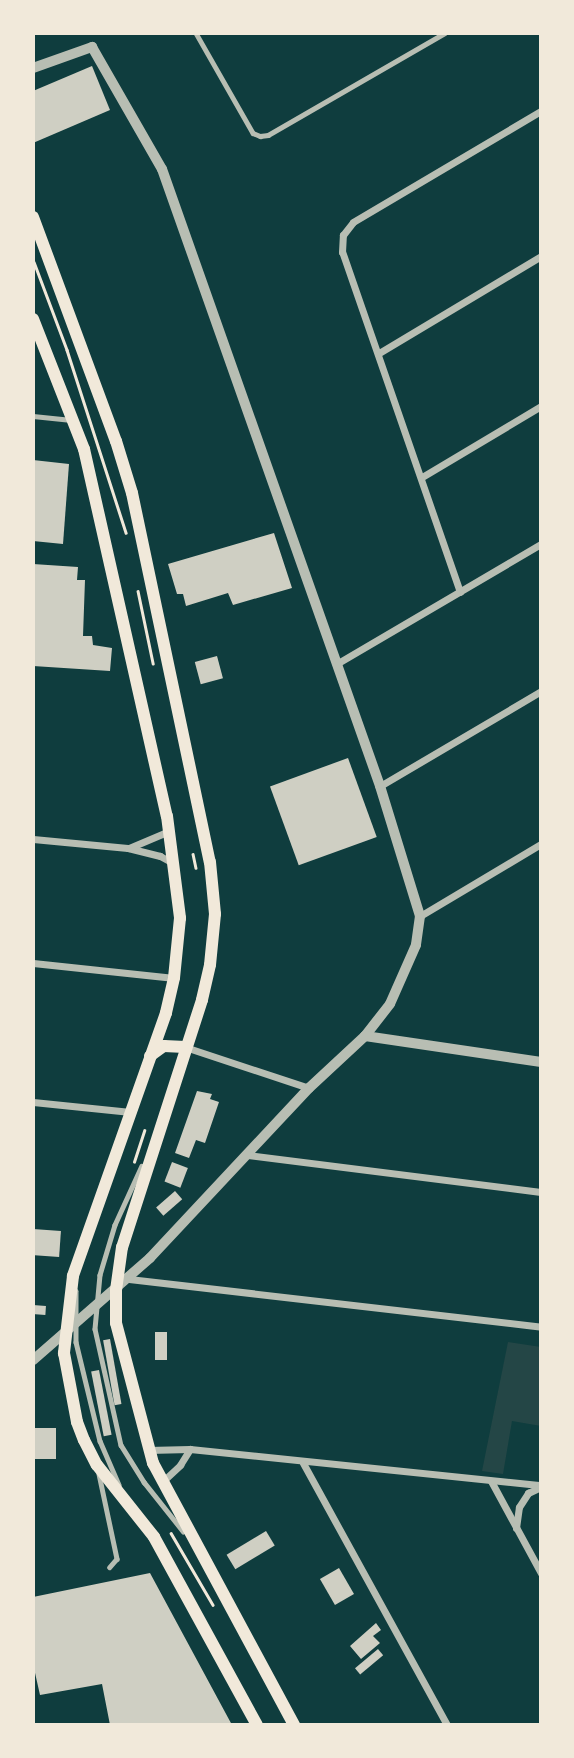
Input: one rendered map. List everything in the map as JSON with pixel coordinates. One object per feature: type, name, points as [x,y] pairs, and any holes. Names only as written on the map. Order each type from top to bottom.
[{"type":"main road","points":[[33,217],[116,441],[132,493],[210,862],[215,914],[210,965],[202,1000],[150,1133],[129,1220],[116,1290],[116,1323],[147,1450],[295,1725]]},
{"type":"main road","points":[[33,319],[84,449],[170,830],[180,918],[174,978],[166,1013],[74,1276],[64,1353],[77,1422],[97,1465],[154,1537],[257,1725]]},
{"type":"main road","points":[[150,1056],[164,1046],[185,1047]]},
{"type":"street","points":[[33,68],[92,47],[162,169],[338,663],[420,916],[416,945],[390,1004],[365,1036],[309,1088],[129,1279],[33,1360]]},
{"type":"street","points":[[460,592],[342,252],[343,235],[353,222],[541,111]]},
{"type":"street","points":[[379,353],[541,256]]},
{"type":"street","points":[[422,477],[541,406]]},
{"type":"street","points":[[338,663],[541,544]]},
{"type":"street","points":[[380,786],[541,691]]},
{"type":"street","points":[[128,848],[170,830]]},
{"type":"street","points":[[33,839],[128,848],[160,856],[176,866]]},
{"type":"street","points":[[420,916],[541,844]]},
{"type":"street","points":[[33,963],[174,978]]},
{"type":"street","points":[[365,1036],[541,1062]]},
{"type":"street","points":[[185,1047],[309,1088]]},
{"type":"street","points":[[33,1102],[130,1112]]},
{"type":"street","points":[[248,1155],[541,1192]]},
{"type":"street","points":[[129,1279],[541,1328]]},
{"type":"street","points":[[162,1482],[180,1465],[190,1449]]},
{"type":"street","points":[[147,1450],[190,1449],[541,1486]]},
{"type":"street","points":[[303,1463],[447,1725]]},
{"type":"street","points":[[491,1480],[541,1573]]},
{"type":"street","points":[[517,1532],[515,1521],[519,1507],[528,1493],[541,1486]]},
{"type":"lane","points":[[196,33],[253,133],[260,136],[268,135],[444,33]]},
{"type":"lane","points":[[33,416],[73,421]]},
{"type":"lane","points":[[150,1133],[115,1225],[100,1275],[94,1308],[95,1329],[121,1445],[158,1500],[200,1550]]},
{"type":"lane","points":[[74,1276],[78,1322],[76,1342],[91,1409],[100,1441],[126,1499]]},
{"type":"lane","points":[[97,1465],[117,1559],[110,1567]]},
{"type":"path","points":[[84,449],[116,441]]},
{"type":"path","points":[[132,1167],[150,1133]]},
{"type":"path","points":[[170,1530],[180,1554],[213,1605]]},
{"type":"shaded area","points":[[508,1342],[541,1347],[541,1426],[512,1421],[503,1474],[482,1471]]},
{"type":"building","points":[[92,66],[110,110],[33,143],[33,91]]},
{"type":"building","points":[[33,460],[69,464],[63,544],[33,541]]},
{"type":"building","points":[[274,533],[292,588],[233,605],[228,593],[186,606],[183,594],[177,594],[168,564]]},
{"type":"building","points":[[33,564],[78,567],[77,580],[85,580],[83,636],[92,636],[93,645],[112,648],[110,671],[33,666]]},
{"type":"building","points":[[217,656],[223,678],[201,684],[195,662]]},
{"type":"building","points":[[348,758],[377,837],[299,865],[270,786]]},
{"type":"building","points":[[197,1091],[212,1094],[210,1099],[219,1102],[205,1143],[196,1140],[189,1158],[175,1153]]},
{"type":"building","points":[[172,1162],[188,1168],[180,1188],[164,1182]]},
{"type":"building","points":[[175,1191],[182,1199],[163,1216],[156,1207]]},
{"type":"building","points":[[33,1229],[61,1231],[59,1257],[33,1255]]},
{"type":"building","points":[[33,1305],[46,1306],[45,1315],[33,1314]]},
{"type":"building","points":[[155,1332],[167,1332],[167,1360],[155,1360]]},
{"type":"building","points":[[110,1339],[121,1404],[115,1405],[103,1340]]},
{"type":"building","points":[[99,1370],[112,1435],[104,1436],[91,1372]]},
{"type":"building","points":[[33,1428],[56,1428],[56,1459],[33,1459]]},
{"type":"building","points":[[266,1531],[275,1546],[235,1569],[227,1555]]},
{"type":"building","points":[[339,1568],[354,1594],[335,1605],[320,1579]]},
{"type":"building","points":[[150,1573],[232,1725],[110,1725],[102,1684],[40,1695],[33,1664],[33,1597]]},
{"type":"building","points":[[376,1623],[381,1630],[373,1636],[380,1643],[361,1659],[350,1646]]},
{"type":"building","points":[[378,1649],[383,1655],[360,1674],[355,1668]]}]
